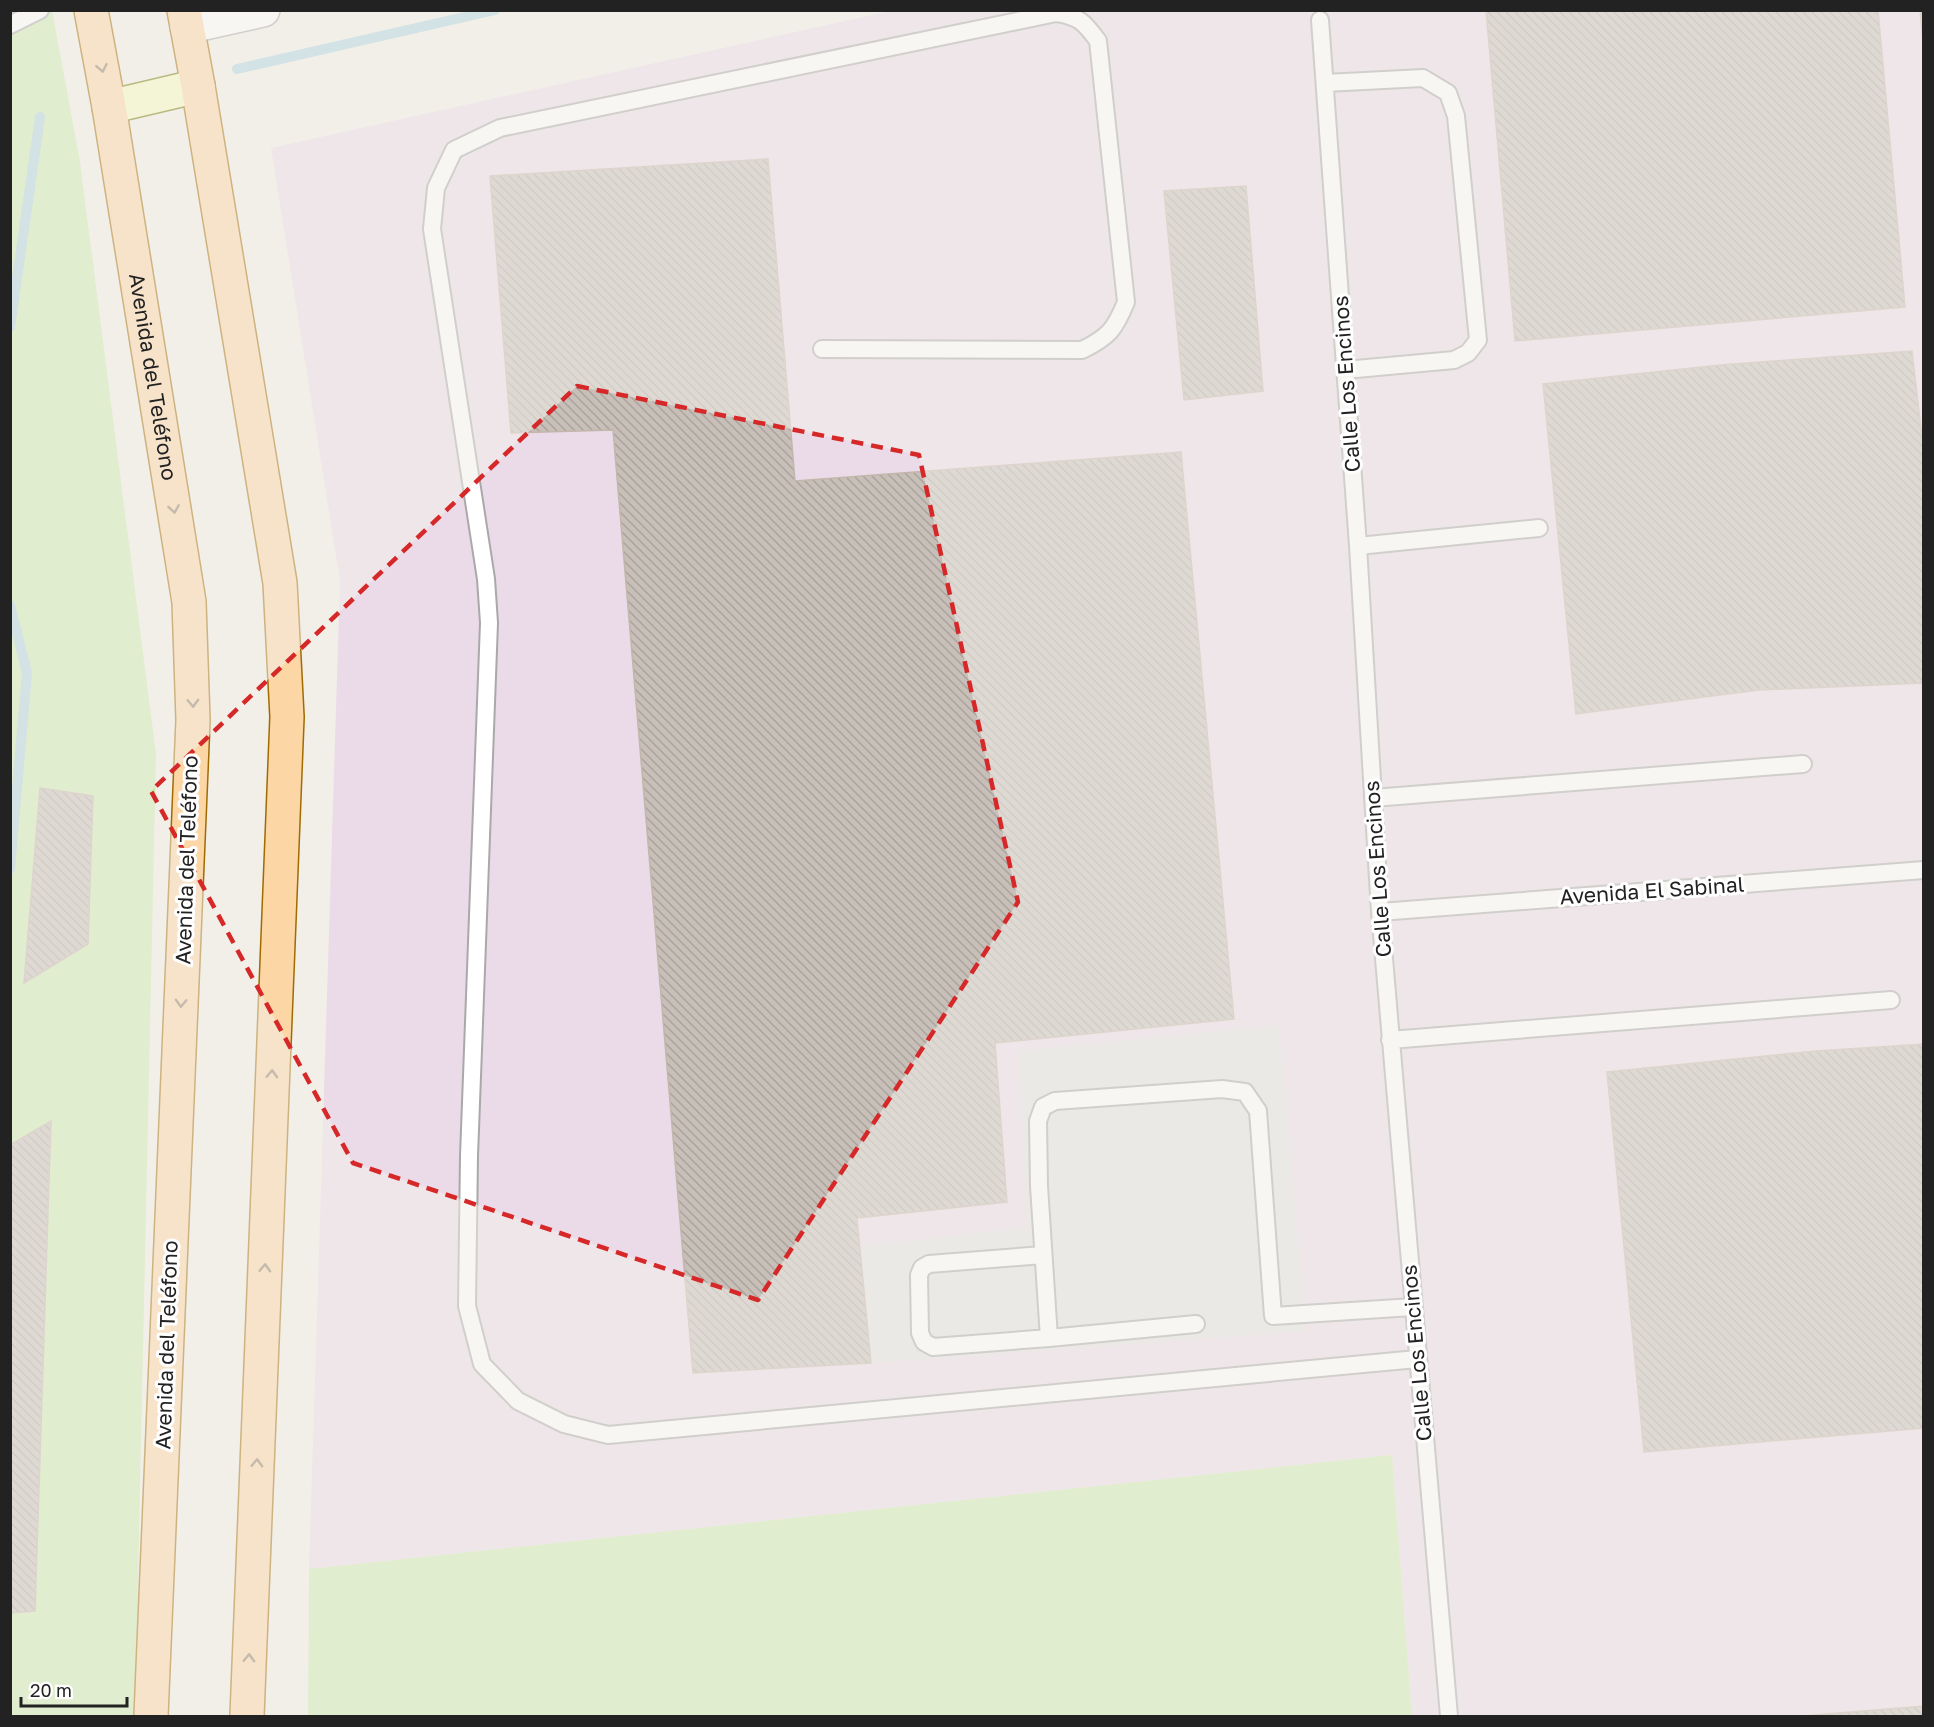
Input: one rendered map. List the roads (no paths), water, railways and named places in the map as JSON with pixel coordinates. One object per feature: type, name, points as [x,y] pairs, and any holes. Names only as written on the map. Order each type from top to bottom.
[{"type":"main road","name":"Avenida del Teléfono","points":[[91,10],[110,107],[189,602],[193,720],[151,1716]]},
{"type":"main road","points":[[186,19],[280,583],[287,717],[247,1716]]},
{"type":"main road","points":[[110,107],[198,86]]},
{"type":"street","points":[[186,19],[263,10]]},
{"type":"lane","points":[[10,25],[40,10]]},
{"type":"lane","points":[[822,349],[1082,350],[1103,340],[1118,322],[1126,302],[1098,40],[1086,24],[1071,15],[1056,13],[500,128],[454,150],[436,188],[432,229],[486,579],[489,623],[469,1156],[467,1306],[482,1364],[518,1401],[564,1424],[608,1434],[1417,1359]]},
{"type":"lane","name":"Calle Los Encinos","points":[[1320,20],[1358,546],[1380,912],[1449,1716]]},
{"type":"lane","points":[[1325,83],[1423,78],[1448,93],[1456,116],[1478,340],[1468,353],[1454,360],[1345,370]]},
{"type":"lane","points":[[1358,546],[1539,528]]},
{"type":"lane","points":[[1373,798],[1803,764]]},
{"type":"lane","name":"Avenida El Sabinal","points":[[1380,912],[1923,870]]},
{"type":"lane","points":[[1390,1040],[1891,999]]},
{"type":"lane","points":[[1049,1338],[1038,1121],[1043,1107],[1055,1101],[1222,1089],[1245,1092],[1258,1111],[1274,1316],[1413,1307]]},
{"type":"lane","points":[[1043,1255],[929,1264],[922,1268],[919,1275],[920,1333],[924,1342],[933,1347],[1197,1324]]},
{"type":"waterway","points":[[237,69],[495,10]]},
{"type":"waterway","points":[[10,327],[40,117]]},
{"type":"waterway","points":[[10,605],[27,673],[10,869]]}]
